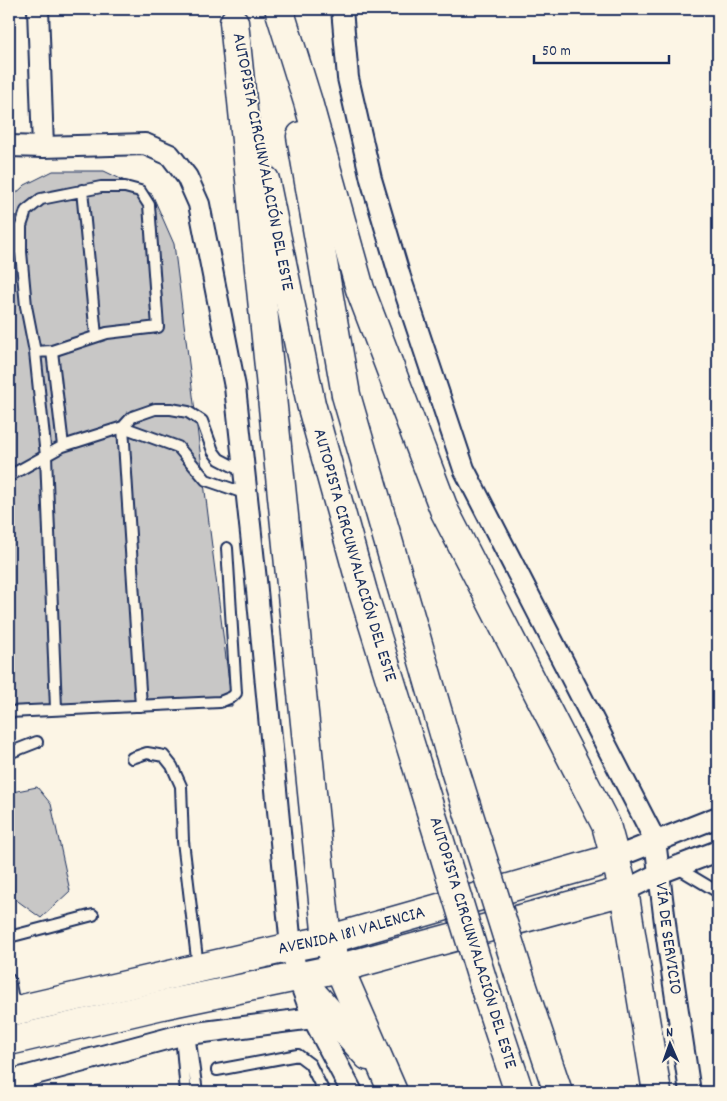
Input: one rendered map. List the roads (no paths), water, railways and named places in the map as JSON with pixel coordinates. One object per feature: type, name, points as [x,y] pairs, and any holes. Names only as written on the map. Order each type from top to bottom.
[{"type":"main road","name":"AUTOPISTA CIRCUNVALACIÓN DEL ESTE","points":[[279,10],[346,395],[449,751],[558,1092]]},
{"type":"main road","points":[[279,10],[308,102],[360,289],[445,512],[606,825],[624,891],[657,1092]]},
{"type":"main road","name":"AUTOPISTA CIRCUNVALACIÓN DEL ESTE","points":[[233,16],[311,404],[363,592],[487,995],[519,1092]]},
{"type":"main road","points":[[233,16],[327,940],[390,1086]]},
{"type":"main road","name":"AVENIDA 181 VALENCIA","points":[[12,1012],[327,940],[614,858]]},
{"type":"main road","name":"AVENIDA 181 VALENCIA","points":[[9,1041],[162,1005],[340,968],[624,891]]},
{"type":"main road","points":[[298,977],[351,1035],[390,1086]]},
{"type":"street","points":[[38,9],[43,147]]},
{"type":"street","name":"VÍA DE SERVICIO","points":[[342,9],[348,78],[371,180],[400,277],[464,469],[655,840],[668,870],[666,932],[690,1092]]},
{"type":"street","points":[[9,146],[145,144],[170,155],[187,177],[199,204],[235,388],[291,947],[298,977],[313,1018],[352,1092]]},
{"type":"street","name":"AVENIDA 181 VALENCIA","points":[[614,858],[655,840],[718,817]]},
{"type":"street","name":"AVENIDA 181 VALENCIA","points":[[624,891],[668,870],[718,851]]},
{"type":"street","points":[[9,1081],[185,1034],[313,1018]]},
{"type":"lane","points":[[35,352],[52,351],[107,333],[158,327],[150,205],[140,191],[125,187],[101,187],[41,199],[26,211],[22,226],[21,252],[26,306],[35,352],[46,456],[56,708]]},
{"type":"lane","points":[[82,190],[96,336]]},
{"type":"lane","points":[[52,351],[62,446]]},
{"type":"lane","points":[[9,476],[62,446],[123,428],[132,417],[155,409],[188,412],[202,421],[213,450],[219,459],[244,472]]},
{"type":"lane","points":[[123,428],[178,447],[206,480],[247,494]]},
{"type":"lane","points":[[123,428],[141,706]]},
{"type":"lane","points":[[9,712],[56,708],[220,702],[232,698],[236,693],[227,548]]},
{"type":"lane","points":[[9,753],[36,742]]},
{"type":"lane","points":[[132,758],[147,753],[164,756],[172,766],[181,786],[184,841],[198,968]]},
{"type":"lane","points":[[668,870],[718,892]]},
{"type":"lane","points":[[9,936],[93,914]]},
{"type":"lane","points":[[9,979],[12,1012]]},
{"type":"lane","points":[[185,1034],[186,1092]]},
{"type":"lane","points":[[185,1034],[197,1092]]},
{"type":"lane","points":[[217,1070],[298,1055],[310,1064],[324,1092]]}]
